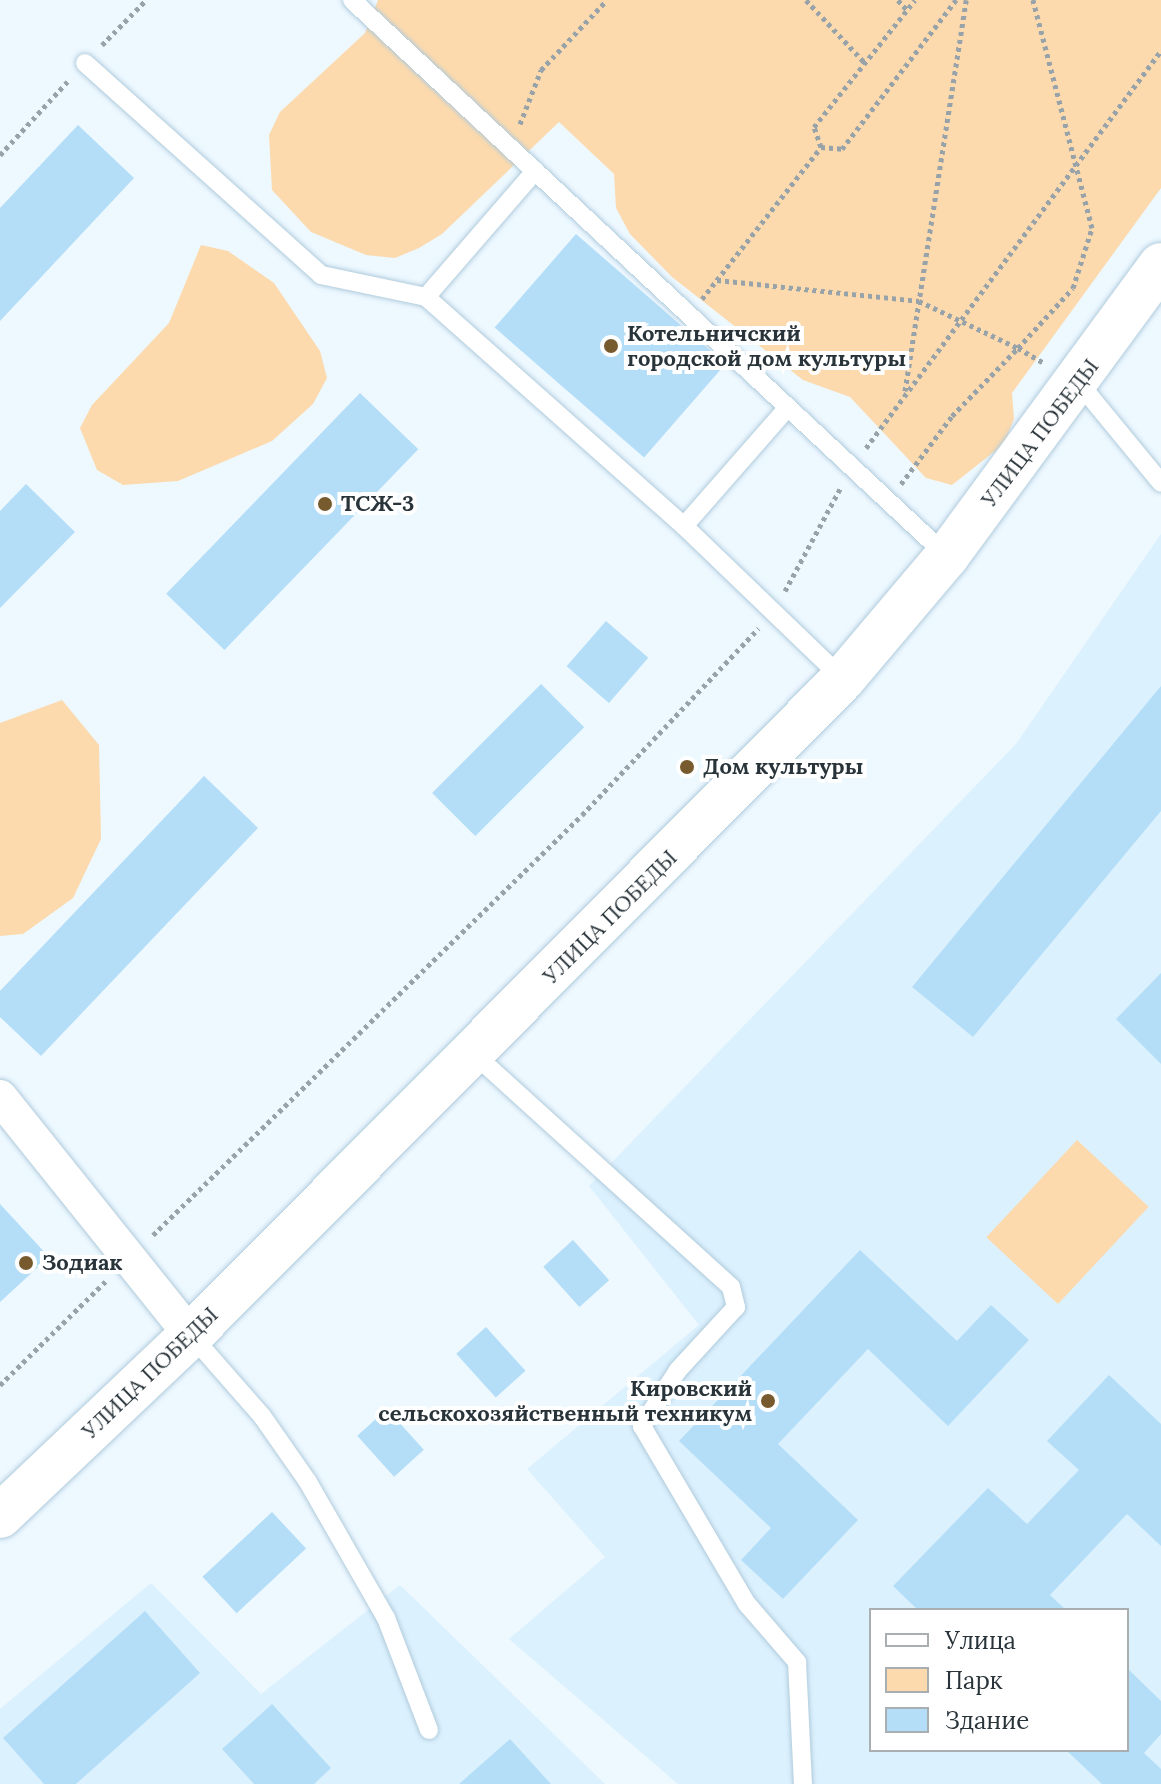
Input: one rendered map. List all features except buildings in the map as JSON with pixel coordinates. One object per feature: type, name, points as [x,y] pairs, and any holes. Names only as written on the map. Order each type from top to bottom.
[{"type":"highway","name":"УЛИЦА ПОБЕДЫ","points":[[0,1516],[191,1335],[843,679],[947,556],[1079,383],[1161,265]]},
{"type":"street","points":[[0,1097],[191,1335]]},
{"type":"lane","points":[[352,0],[947,556]]},
{"type":"lane","points":[[85,63],[321,275],[426,297],[684,526],[843,679]]},
{"type":"lane","points":[[426,297],[535,171]]},
{"type":"lane","points":[[1079,383],[1161,483]]},
{"type":"lane","points":[[684,526],[788,407]]},
{"type":"lane","points":[[473,1053],[731,1287],[736,1307],[678,1370],[642,1426],[747,1604],[797,1662],[803,1784]]},
{"type":"lane","points":[[191,1335],[262,1416],[308,1482],[386,1618],[429,1730]]},
{"type":"path","points":[[510,148],[541,70],[607,0]]},
{"type":"path","points":[[806,0],[865,63]]},
{"type":"path","points":[[898,0],[907,10]]},
{"type":"path","points":[[821,147],[814,127],[915,0]]},
{"type":"path","points":[[821,147],[842,149],[956,0]]},
{"type":"path","points":[[905,392],[966,0]]},
{"type":"path","points":[[888,501],[952,416],[1073,288],[1092,228],[1033,0]]},
{"type":"path","points":[[0,1385],[582,815],[772,614],[852,467],[1161,51]]},
{"type":"path","points":[[690,315],[821,147]]},
{"type":"path","points":[[717,280],[919,301],[956,324],[1018,348],[1079,383]]},
{"type":"shaded area","points":[[1161,534],[1161,1784],[678,1784],[509,1639],[605,1557],[527,1469],[699,1325],[589,1186],[1016,744]]},
{"type":"shaded area","points":[[151,1583],[261,1694],[400,1585],[605,1784],[0,1784],[0,1709]]},
{"type":"green space","points":[[378,0],[1161,0],[1161,188],[1012,393],[1014,419],[1004,444],[952,485],[926,478],[850,397],[803,380],[672,277],[630,234],[616,208],[614,174],[559,122],[442,234],[419,248],[395,258],[366,255],[311,232],[272,190],[269,135],[280,112],[365,33]]},
{"type":"green space","points":[[201,245],[228,251],[274,283],[320,351],[327,378],[313,404],[272,441],[178,481],[123,485],[97,470],[80,428],[92,405],[169,323]]},
{"type":"green space","points":[[62,700],[99,745],[101,839],[73,898],[23,934],[0,936],[0,723]]},
{"type":"green space","points":[[1077,1140],[1149,1207],[1058,1304],[986,1237]]},
{"type":"place","name":"Котельничский городской дом культуры","points":[[611,346]]},
{"type":"place","name":"ТСЖ-3","points":[[325,504]]},
{"type":"place","name":"Дом культуры","points":[[687,767]]},
{"type":"place","name":"Зодиак","points":[[26,1263]]},
{"type":"place","name":"Кировский сельскохозяйственный техникум","points":[[768,1401]]}]
